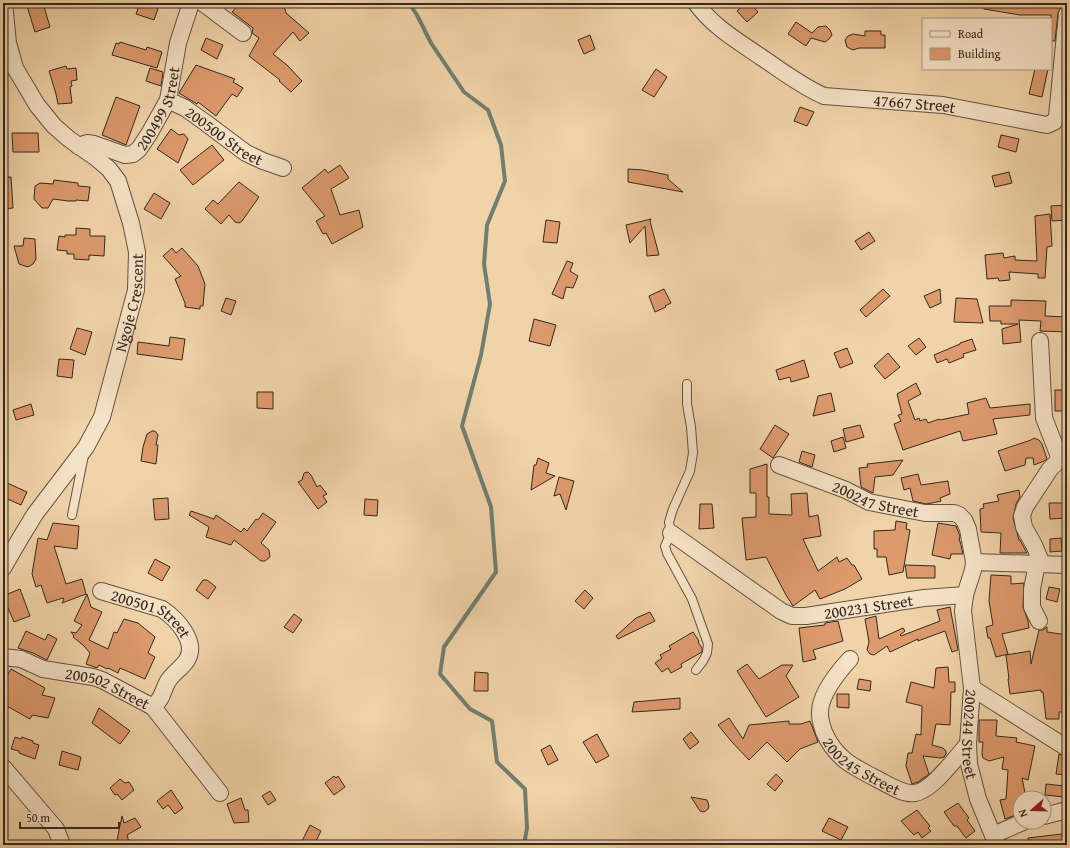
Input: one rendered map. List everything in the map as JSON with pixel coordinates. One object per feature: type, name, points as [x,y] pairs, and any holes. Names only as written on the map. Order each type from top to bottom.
[{"type":"street","name":"Ngoje Crescent","points":[[3,568],[35,514],[86,447],[102,417],[136,290],[137,252],[131,223],[118,181],[109,169],[54,126],[37,105],[14,68],[8,43],[4,3]]},
{"type":"street","name":"200499 Street","points":[[78,146],[87,143],[94,144],[125,155],[133,154],[139,149],[168,100],[178,43],[191,3]]},
{"type":"street","points":[[202,3],[243,32]]},
{"type":"street","name":"47667 Street","points":[[696,3],[701,11],[731,38],[809,89],[824,96],[943,105],[1047,125],[1054,122],[1057,116],[1067,14]]},
{"type":"street","name":"200500 Street","points":[[168,100],[190,112],[246,153],[283,168]]},
{"type":"street","points":[[1039,621],[1032,607],[1032,588],[1040,564],[1034,545],[1024,527],[1022,516],[1025,507],[1050,469],[1063,458],[1044,418],[1040,341]]},
{"type":"street","name":"200247 Street","points":[[778,465],[846,490],[869,502],[925,513],[954,513],[959,515],[964,520],[968,529],[974,562]]},
{"type":"street","name":"200231 Street","points":[[671,533],[760,597],[792,616],[806,616],[924,598],[965,595]]},
{"type":"street","points":[[965,595],[974,562],[1067,565]]},
{"type":"street","name":"200501 Street","points":[[101,591],[162,609],[171,615],[186,634],[190,652],[187,661],[167,682],[159,702],[153,707]]},
{"type":"street","name":"200244 Street","points":[[965,595],[963,611],[972,688],[968,744],[969,764],[978,799],[995,840]]},
{"type":"street","name":"200502 Street","points":[[3,657],[21,659],[43,669],[98,679],[153,707],[220,793]]},
{"type":"street","name":"200245 Street","points":[[850,659],[833,681],[823,701],[820,713],[820,720],[827,740],[834,750],[846,761],[902,792],[914,793],[925,790],[936,780],[968,744]]},
{"type":"street","points":[[972,688],[1067,748]]},
{"type":"street","points":[[3,767],[56,829],[62,845]]},
{"type":"street","points":[[1052,814],[1067,810]]},
{"type":"street","points":[[995,840],[1012,829]]},
{"type":"lane","points":[[686,384],[693,454],[690,471],[673,509],[669,522],[671,533],[665,546],[667,553],[692,599],[708,644],[707,653],[696,670]]},
{"type":"lane","points":[[72,515],[86,447]]},
{"type":"building","points":[[26,3],[43,3],[50,27],[35,32]]},
{"type":"building","points":[[140,3],[160,3],[154,20],[136,14]]},
{"type":"building","points":[[240,3],[278,3],[285,9],[286,13],[309,33],[300,41],[293,32],[273,54],[287,65],[302,81],[291,92],[279,81],[280,80],[249,56],[259,38],[252,33],[253,28],[232,12]]},
{"type":"building","points":[[746,3],[750,3],[758,12],[747,22],[737,11]]},
{"type":"building","points":[[984,3],[1063,3],[1058,13],[1055,41],[1052,41],[1051,15],[1020,15],[984,9]]},
{"type":"building","points":[[796,22],[812,33],[818,27],[826,26],[832,35],[825,42],[811,38],[806,46],[788,34]]},
{"type":"building","points":[[865,31],[881,31],[881,35],[885,35],[885,48],[859,48],[853,50],[847,47],[845,40],[848,36],[853,34],[865,36]]},
{"type":"building","points":[[590,35],[595,49],[584,54],[578,40]]},
{"type":"building","points":[[206,38],[223,45],[217,59],[201,50]]},
{"type":"building","points":[[120,42],[146,50],[147,47],[162,52],[157,68],[112,55],[116,43],[119,44]]},
{"type":"building","points":[[196,65],[235,79],[233,82],[243,88],[237,97],[232,94],[216,116],[198,102],[197,104],[179,93]]},
{"type":"building","points":[[66,66],[67,69],[76,68],[77,80],[71,81],[72,86],[70,87],[72,103],[58,104],[49,71]]},
{"type":"building","points":[[150,68],[163,72],[161,86],[146,81]]},
{"type":"building","points":[[656,69],[667,77],[654,97],[642,90]]},
{"type":"building","points":[[1035,70],[1048,70],[1042,97],[1029,94]]},
{"type":"building","points":[[116,97],[140,106],[126,145],[102,135]]},
{"type":"building","points":[[800,107],[814,112],[807,126],[794,121]]},
{"type":"building","points":[[171,129],[179,135],[184,134],[188,139],[178,163],[157,149]]},
{"type":"building","points":[[12,133],[38,133],[39,152],[13,152]]},
{"type":"building","points":[[1001,135],[1019,139],[1016,152],[998,147]]},
{"type":"building","points":[[212,145],[224,160],[193,185],[180,170]]},
{"type":"building","points":[[340,165],[349,178],[331,189],[340,215],[359,210],[363,227],[332,244],[326,233],[323,234],[316,221],[325,216],[302,188],[325,169],[328,173]]},
{"type":"building","points":[[628,169],[643,170],[668,175],[668,179],[683,192],[628,182]]},
{"type":"building","points":[[1009,172],[1012,183],[995,187],[992,176]]},
{"type":"building","points":[[3,177],[11,177],[13,208],[3,209]]},
{"type":"building","points":[[54,180],[78,183],[78,186],[90,187],[88,201],[53,199],[48,208],[42,208],[34,199],[35,186],[40,183],[53,184]]},
{"type":"building","points":[[239,182],[259,197],[242,221],[239,223],[235,222],[229,215],[221,224],[205,209],[213,200],[218,204]]},
{"type":"building","points":[[154,193],[170,203],[161,219],[144,209]]},
{"type":"building","points":[[1067,205],[1067,220],[1052,221],[1051,206]]},
{"type":"building","points":[[1050,214],[1052,246],[1047,247],[1045,278],[1038,278],[1038,274],[1009,272],[1010,280],[999,281],[998,278],[987,279],[985,255],[1003,253],[1004,258],[1015,256],[1015,260],[1037,261],[1035,216]]},
{"type":"building","points":[[651,219],[650,221],[659,255],[647,256],[645,226],[630,243],[626,225]]},
{"type":"building","points":[[546,220],[560,222],[557,243],[543,242]]},
{"type":"building","points":[[76,228],[90,229],[90,236],[105,236],[104,256],[89,255],[89,260],[74,259],[74,254],[67,254],[67,251],[57,250],[59,236],[65,237],[65,235],[76,235]]},
{"type":"building","points":[[869,232],[875,241],[861,250],[855,241]]},
{"type":"building","points":[[24,238],[35,239],[36,259],[33,264],[28,267],[19,264],[14,246],[23,246]]},
{"type":"building","points":[[172,248],[176,253],[182,248],[198,266],[205,284],[203,306],[200,306],[200,309],[185,307],[185,303],[175,279],[181,276],[163,256]]},
{"type":"building","points":[[567,261],[573,263],[570,271],[578,276],[573,288],[566,287],[563,299],[552,294]]},
{"type":"building","points":[[664,289],[671,303],[655,312],[649,296]]},
{"type":"building","points":[[883,289],[890,296],[866,317],[860,310]]},
{"type":"building","points":[[940,289],[941,303],[930,308],[924,296]]},
{"type":"building","points":[[226,298],[236,301],[231,315],[221,311]]},
{"type":"building","points":[[956,298],[977,299],[983,323],[954,322]]},
{"type":"building","points":[[1011,300],[1046,301],[1045,316],[1067,317],[1067,332],[1040,331],[1041,321],[1019,320],[1021,342],[1003,344],[1002,329],[1018,324],[1001,324],[1001,321],[990,321],[989,306],[1011,306]]},
{"type":"building","points":[[534,319],[556,325],[550,346],[529,341]]},
{"type":"building","points":[[77,328],[92,332],[85,355],[70,349]]},
{"type":"building","points":[[170,337],[185,339],[182,360],[137,354],[138,342],[169,346]]},
{"type":"building","points":[[919,338],[926,347],[916,355],[908,346]]},
{"type":"building","points":[[972,339],[976,350],[963,354],[964,357],[949,363],[947,359],[937,363],[934,355]]},
{"type":"building","points":[[847,348],[853,363],[840,368],[834,353]]},
{"type":"building","points":[[888,353],[900,367],[885,379],[874,366]]},
{"type":"building","points":[[59,359],[74,360],[72,378],[57,376]]},
{"type":"building","points":[[804,360],[809,377],[791,382],[790,377],[779,380],[776,370]]},
{"type":"building","points":[[916,383],[921,394],[908,401],[915,420],[919,418],[920,421],[926,419],[928,423],[939,419],[969,414],[967,403],[986,398],[990,408],[1030,404],[1030,415],[993,419],[997,434],[963,441],[960,431],[903,450],[894,424],[901,421],[898,415],[902,414],[897,394]]},
{"type":"building","points":[[1055,390],[1067,390],[1067,411],[1055,411]]},
{"type":"building","points":[[257,392],[273,392],[273,409],[257,408]]},
{"type":"building","points":[[831,393],[835,411],[813,416],[818,396]]},
{"type":"building","points":[[31,404],[34,415],[16,420],[13,410]]},
{"type":"building","points":[[775,425],[789,434],[773,458],[760,449]]},
{"type":"building","points":[[860,425],[864,437],[846,442],[843,429]]},
{"type":"building","points":[[155,431],[158,435],[156,445],[158,445],[156,464],[141,461],[147,434]]},
{"type":"building","points":[[843,437],[846,448],[834,452],[831,441]]},
{"type":"building","points":[[1034,438],[1039,440],[1042,444],[1047,459],[1034,465],[1033,458],[1026,458],[1025,465],[1005,471],[998,451]]},
{"type":"building","points":[[802,451],[815,455],[812,467],[799,462]]},
{"type":"building","points":[[538,458],[549,463],[546,473],[555,476],[531,490],[534,465],[536,465]]},
{"type":"building","points":[[903,460],[893,475],[875,477],[873,493],[861,487],[859,468],[868,467],[867,464]]},
{"type":"building","points":[[767,464],[767,497],[769,497],[769,514],[792,515],[791,494],[807,493],[809,517],[818,515],[821,536],[803,539],[818,571],[837,557],[839,562],[847,558],[852,565],[854,565],[862,579],[845,589],[820,599],[815,590],[793,606],[766,557],[746,560],[742,518],[756,517],[756,493],[750,493],[750,469]]},
{"type":"building","points":[[308,472],[317,487],[320,485],[327,494],[323,496],[327,502],[318,509],[298,482],[302,480],[304,473]]},
{"type":"building","points":[[918,474],[921,485],[948,481],[950,494],[940,498],[941,501],[932,503],[926,504],[913,501],[910,488],[904,490],[901,478]]},
{"type":"building","points":[[559,477],[574,481],[566,510],[560,494],[554,496]]},
{"type":"building","points":[[3,481],[27,492],[21,505],[3,497]]},
{"type":"building","points":[[1019,490],[1020,497],[1016,504],[1013,518],[1019,540],[1027,553],[1000,553],[1001,533],[981,532],[980,509],[984,508],[983,504],[999,501],[997,495]]},
{"type":"building","points":[[168,498],[169,519],[155,520],[153,499]]},
{"type":"building","points":[[365,499],[378,500],[377,516],[364,515]]},
{"type":"building","points":[[1049,503],[1067,503],[1067,518],[1050,519]]},
{"type":"building","points":[[700,504],[712,504],[714,528],[699,529]]},
{"type":"building","points":[[191,511],[214,519],[216,515],[241,532],[244,528],[247,531],[256,519],[258,520],[263,513],[276,522],[261,543],[269,550],[270,557],[265,561],[261,561],[234,540],[231,545],[206,537],[209,527],[189,515]]},
{"type":"building","points":[[896,521],[907,523],[906,529],[910,530],[903,572],[889,575],[886,557],[877,557],[877,549],[874,549],[874,531],[895,530]]},
{"type":"building","points":[[53,523],[79,526],[77,549],[54,546],[66,584],[82,579],[86,594],[62,603],[63,598],[47,603],[41,585],[36,587],[32,574],[38,538],[47,540]]},
{"type":"building","points":[[938,523],[956,526],[960,536],[959,541],[963,554],[951,554],[950,559],[932,555]]},
{"type":"building","points":[[1061,538],[1062,551],[1050,552],[1050,539]]},
{"type":"building","points":[[155,559],[170,567],[162,581],[148,573]]},
{"type":"building","points":[[905,565],[935,566],[935,578],[907,578]]},
{"type":"building","points":[[991,575],[1011,576],[1011,584],[1024,583],[1023,607],[1029,628],[1002,634],[1008,654],[996,657],[990,638],[988,638],[986,627],[993,625],[989,601]]},
{"type":"building","points":[[203,580],[207,580],[216,587],[208,599],[196,590]]},
{"type":"building","points":[[1049,587],[1060,589],[1057,602],[1046,599]]},
{"type":"building","points":[[20,589],[30,616],[14,622],[3,596]]},
{"type":"building","points":[[585,590],[593,598],[584,609],[575,601]]},
{"type":"building","points":[[87,594],[91,607],[102,612],[89,640],[108,649],[114,632],[117,633],[124,619],[138,623],[155,637],[148,653],[155,657],[145,679],[120,668],[118,673],[99,665],[97,668],[86,664],[90,653],[73,637],[74,636],[71,632],[76,633],[82,625],[74,621]]},
{"type":"building","points":[[950,607],[958,650],[952,652],[945,631],[918,641],[918,639],[890,652],[887,646],[874,655],[870,654],[867,650],[869,642],[865,619],[876,616],[879,639],[903,628],[905,631],[900,635],[901,636],[940,621],[937,610]]},
{"type":"building","points":[[650,612],[655,621],[618,639],[616,636],[636,618]]},
{"type":"building","points":[[294,614],[302,620],[293,633],[284,627]]},
{"type":"building","points":[[838,621],[843,641],[813,650],[816,659],[803,662],[799,628],[825,625],[825,623]]},
{"type":"building","points":[[1047,627],[1047,632],[1067,635],[1067,712],[1059,712],[1059,719],[1046,719],[1043,692],[1041,692],[1041,690],[1010,694],[1008,679],[1006,655],[1030,651],[1031,664],[1039,630],[1043,630]]},
{"type":"building","points":[[26,631],[45,640],[48,634],[57,639],[47,660],[18,648]]},
{"type":"building","points":[[693,632],[699,641],[698,642],[702,648],[702,652],[681,664],[682,667],[671,673],[668,668],[662,672],[655,663],[662,658],[660,655],[671,649],[669,646]]},
{"type":"building","points":[[747,664],[759,679],[782,665],[793,665],[786,676],[799,697],[766,717],[737,671]]},
{"type":"building","points":[[948,667],[949,682],[955,682],[955,692],[951,692],[950,725],[936,724],[932,745],[943,748],[946,751],[946,754],[941,758],[923,756],[929,774],[918,782],[912,784],[906,766],[908,753],[912,753],[916,734],[921,735],[922,706],[906,702],[911,682],[934,688],[936,668]]},
{"type":"building","points":[[11,669],[45,688],[42,695],[55,698],[48,718],[32,715],[30,719],[3,704],[3,684]]},
{"type":"building","points":[[475,672],[488,673],[488,691],[474,691]]},
{"type":"building","points":[[859,679],[871,681],[870,691],[857,689]]},
{"type":"building","points":[[837,694],[849,694],[849,708],[837,707]]},
{"type":"building","points":[[680,698],[680,709],[632,712],[634,702]]},
{"type":"building","points":[[99,708],[130,731],[120,744],[92,723]]},
{"type":"building","points":[[729,718],[743,739],[749,725],[789,721],[789,724],[801,724],[810,721],[818,742],[800,749],[787,762],[767,742],[749,760],[718,725]]},
{"type":"building","points":[[979,720],[997,720],[996,736],[1017,738],[1016,742],[1035,746],[1028,780],[1022,778],[1024,790],[1012,790],[1012,816],[1005,819],[1000,800],[1006,799],[1008,770],[1002,769],[1004,757],[989,761],[983,758],[983,742],[979,742]]},
{"type":"building","points":[[691,732],[699,742],[690,749],[683,739]]},
{"type":"building","points":[[597,734],[609,756],[596,763],[583,742]]},
{"type":"building","points":[[15,737],[21,739],[22,737],[39,745],[35,759],[19,753],[19,751],[11,749]]},
{"type":"building","points":[[550,745],[558,760],[548,765],[541,750]]},
{"type":"building","points":[[62,751],[81,757],[78,770],[59,765]]},
{"type":"building","points":[[1059,754],[1067,757],[1067,775],[1056,774]]},
{"type":"building","points":[[776,774],[783,781],[775,791],[767,784]]},
{"type":"building","points":[[334,776],[336,778],[338,776],[345,787],[334,795],[325,783]]},
{"type":"building","points":[[120,779],[125,783],[129,782],[134,790],[122,800],[117,794],[115,795],[110,788]]},
{"type":"building","points":[[1046,784],[1065,786],[1064,797],[1052,796],[1052,790],[1045,790]]},
{"type":"building","points":[[171,790],[183,808],[175,814],[168,805],[163,809],[157,801]]},
{"type":"building","points":[[270,791],[276,800],[268,805],[262,796]]},
{"type":"building","points":[[691,797],[707,800],[709,806],[708,809],[704,812],[700,811]]},
{"type":"building","points":[[241,798],[245,810],[248,810],[249,822],[234,823],[227,804]]},
{"type":"building","points":[[958,803],[969,818],[967,820],[975,831],[966,838],[957,826],[954,826],[944,812]]},
{"type":"building","points":[[917,810],[930,826],[928,828],[931,831],[922,838],[918,832],[914,835],[901,821]]},
{"type":"building","points":[[122,816],[124,823],[135,818],[141,827],[127,835],[130,845],[116,845]]},
{"type":"building","points":[[829,818],[848,827],[841,840],[822,831]]},
{"type":"building","points":[[310,825],[321,831],[314,845],[300,845]]},
{"type":"building","points":[[1062,834],[1064,845],[1029,845],[1028,838]]},
{"type":"waterway","points":[[409,3],[417,15],[431,43],[464,92],[488,110],[501,145],[505,181],[487,225],[484,264],[490,304],[481,355],[462,426],[491,507],[496,572],[444,647],[440,674],[470,709],[492,721],[497,762],[525,789],[527,828],[524,845]]}]
